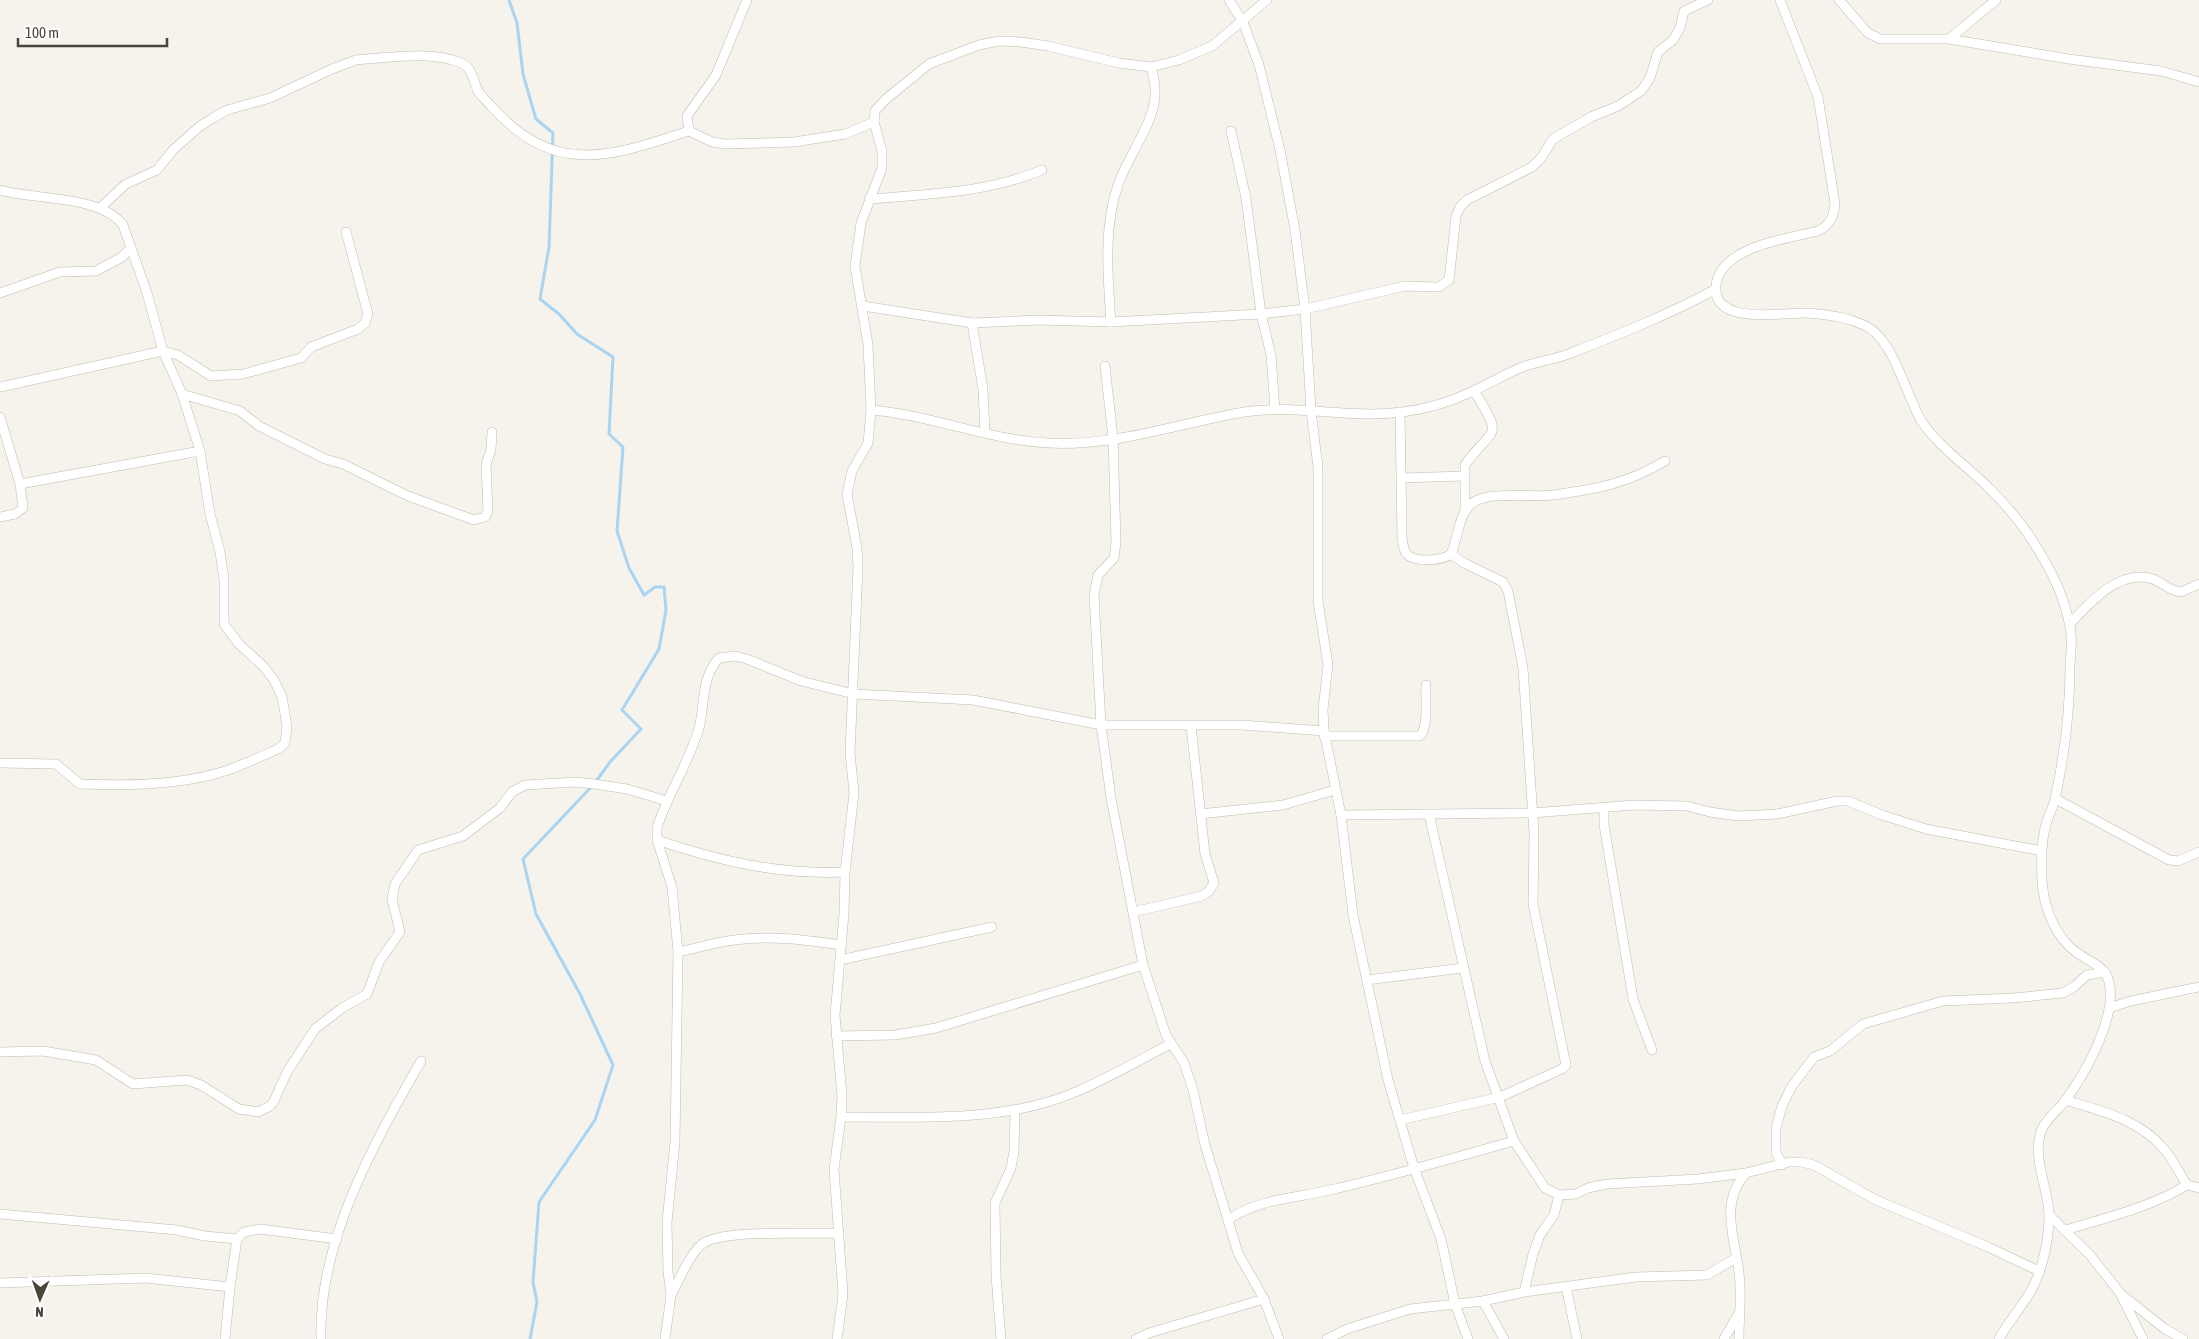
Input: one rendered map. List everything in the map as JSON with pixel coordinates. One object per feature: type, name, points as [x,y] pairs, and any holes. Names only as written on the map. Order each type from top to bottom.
[{"type":"street","points":[[689,131],[687,116],[716,75],[747,0]]},
{"type":"street","points":[[1229,0],[1242,22],[1259,66],[1280,150],[1295,230],[1305,309],[1311,411],[1318,467],[1319,618],[1328,665],[1323,709],[1324,733],[1341,815],[1353,916],[1388,1080],[1414,1168],[1441,1240],[1455,1304],[1468,1339]]},
{"type":"street","points":[[837,1339],[843,1294],[834,1168],[841,1117],[835,1015],[845,872],[854,793],[850,753],[858,567],[857,548],[847,494],[852,471],[868,443],[871,410],[868,345],[855,266],[862,223],[869,199],[882,168],[882,151],[874,122],[876,111],[881,104],[918,72],[947,55],[978,45],[1000,41],[1022,42],[1048,46],[1119,63],[1151,67],[1179,60],[1212,46],[1267,0]]},
{"type":"street","points":[[863,306],[972,323],[1038,320],[1111,322],[1261,314],[1305,309],[1404,286],[1439,287],[1449,280],[1455,223],[1460,206],[1467,200],[1532,166],[1541,158],[1553,139],[1591,117],[1618,106],[1641,90],[1650,78],[1658,52],[1673,40],[1680,28],[1684,11],[1708,0]]},
{"type":"street","points":[[1780,0],[1818,97],[1835,204],[1834,218],[1827,226],[1818,231],[1743,252],[1728,262],[1719,273],[1716,289],[1717,295],[1725,306],[1740,314],[1753,316],[1824,314],[1859,323],[1875,332],[1886,345],[1923,424],[1954,457],[1990,489],[2030,537],[2056,584],[2070,624],[2070,693],[2056,799],[2047,822],[2042,851],[2044,899],[2057,931],[2069,946],[2099,964],[2104,972],[2110,990],[2109,1008],[2094,1051],[2065,1100],[2042,1128],[2039,1144],[2049,1215],[2046,1246],[2033,1286],[1999,1339]]},
{"type":"street","points":[[1839,0],[1874,37],[1886,39],[1916,37],[1949,39],[2069,59],[2161,71],[2199,82]]},
{"type":"street","points":[[1949,39],[1996,0]]},
{"type":"street","points":[[100,208],[126,184],[157,170],[172,150],[200,126],[227,110],[270,98],[340,66],[366,59],[434,57],[461,63],[472,74],[479,92],[493,108],[539,145],[562,154],[583,156],[633,149],[689,131],[712,142],[726,144],[794,142],[845,134],[874,122]]},
{"type":"street","points":[[1111,322],[1108,278],[1111,211],[1118,184],[1133,155],[1155,99],[1151,67]]},
{"type":"street","points":[[1231,131],[1246,198],[1261,314],[1271,355],[1275,410]]},
{"type":"street","points":[[869,199],[989,187],[1018,180],[1042,170]]},
{"type":"street","points":[[0,190],[19,196],[70,201],[100,208],[116,216],[122,225],[147,293],[163,351],[182,394],[200,451],[210,514],[221,561],[224,624],[238,644],[263,666],[274,680],[282,697],[287,727],[285,743],[278,749],[251,762],[223,772],[191,779],[136,783],[80,784],[56,764],[0,763]]},
{"type":"street","points":[[0,387],[163,351],[178,355],[211,376],[243,374],[301,358],[311,347],[358,329],[365,323],[368,314],[346,232]]},
{"type":"street","points":[[0,293],[60,272],[96,271],[122,257],[131,248]]},
{"type":"street","points":[[871,410],[893,412],[985,433],[1049,443],[1082,443],[1243,412],[1275,410],[1371,414],[1400,412],[1444,403],[1474,391],[1498,377],[1525,366],[1570,354],[1646,322],[1716,289]]},
{"type":"street","points":[[972,323],[981,372],[985,433]]},
{"type":"street","points":[[1105,366],[1113,438],[1116,532],[1114,558],[1098,575],[1094,583],[1101,725],[1111,798],[1142,965],[1170,1044],[1184,1063],[1193,1090],[1205,1146],[1238,1253],[1264,1299],[1279,1339]]},
{"type":"street","points":[[1465,513],[1463,476],[1465,465],[1492,436],[1493,429],[1492,422],[1474,391]]},
{"type":"street","points":[[182,394],[240,411],[259,426],[325,458],[343,464],[408,496],[474,520],[484,518],[488,511],[486,464],[491,450],[492,432]]},
{"type":"street","points":[[1400,412],[1401,523],[1405,552],[1412,558],[1441,559],[1451,554],[1465,513],[1470,505],[1489,497],[1542,496],[1616,484],[1641,476],[1665,461]]},
{"type":"street","points":[[0,417],[20,484],[23,508],[15,514],[0,517]]},
{"type":"street","points":[[20,484],[200,451]]},
{"type":"street","points":[[1402,478],[1463,476]]},
{"type":"street","points":[[1400,1120],[1500,1097],[1562,1069],[1566,1065],[1533,904],[1532,813],[1523,668],[1508,591],[1503,582],[1464,563],[1451,554]]},
{"type":"street","points":[[2070,624],[2106,589],[2129,580],[2141,577],[2153,579],[2181,592],[2199,584]]},
{"type":"street","points":[[665,1339],[671,1295],[668,1272],[667,1222],[675,1142],[678,952],[672,887],[657,840],[657,828],[693,746],[700,726],[710,670],[719,658],[735,656],[747,659],[800,681],[854,694],[973,700],[1101,725],[1241,725],[1324,733],[1420,736],[1424,725],[1426,684]]},
{"type":"street","points":[[1133,912],[1202,896],[1212,888],[1214,877],[1207,863],[1190,726]]},
{"type":"street","points":[[0,1052],[43,1051],[96,1060],[134,1084],[187,1080],[201,1085],[239,1109],[252,1112],[263,1110],[274,1101],[287,1072],[314,1029],[342,1008],[367,994],[379,962],[400,932],[392,899],[395,884],[418,850],[463,836],[500,808],[512,792],[525,785],[575,782],[594,784],[627,789],[667,802]]},
{"type":"street","points":[[1200,814],[1283,806],[1335,790]]},
{"type":"street","points":[[2056,799],[2169,860],[2178,860],[2199,852]]},
{"type":"street","points":[[1341,815],[1532,813],[1604,809],[1634,805],[1687,806],[1727,816],[1761,815],[1794,811],[1837,801],[1848,801],[1882,816],[1926,829],[2042,851]]},
{"type":"street","points":[[1604,809],[1604,825],[1611,853],[1633,999],[1652,1050]]},
{"type":"street","points":[[1429,814],[1485,1061],[1500,1097],[1514,1141],[1545,1188],[1559,1195],[1576,1194],[1588,1188],[1607,1184],[1746,1173],[1789,1162],[1814,1165],[1876,1200],[1988,1247],[2039,1271]]},
{"type":"street","points":[[657,840],[690,851],[757,868],[793,872],[845,872]]},
{"type":"street","points":[[840,960],[992,927]]},
{"type":"street","points":[[678,952],[735,940],[758,938],[841,944]]},
{"type":"street","points":[[836,1036],[895,1035],[936,1028],[1142,965]]},
{"type":"street","points":[[1367,980],[1463,968]]},
{"type":"street","points":[[1782,1165],[1776,1152],[1776,1128],[1782,1106],[1792,1086],[1814,1057],[1830,1051],[1863,1024],[1943,1000],[2013,998],[2063,993],[2075,986],[2087,975],[2104,972]]},
{"type":"street","points":[[2109,1008],[2131,1001],[2199,987]]},
{"type":"street","points":[[841,1117],[947,1118],[1014,1110],[1078,1092],[1170,1044]]},
{"type":"street","points":[[321,1339],[322,1299],[328,1265],[337,1239],[369,1158],[421,1061]]},
{"type":"street","points":[[2065,1100],[2124,1119],[2144,1130],[2164,1149],[2187,1184],[2199,1188]]},
{"type":"street","points":[[1001,1339],[996,1276],[995,1203],[1011,1168],[1014,1110]]},
{"type":"street","points":[[1228,1219],[1241,1211],[1259,1205],[1332,1190],[1514,1141]]},
{"type":"street","points":[[1740,1339],[1740,1273],[1730,1229],[1731,1201],[1738,1183],[1746,1173]]},
{"type":"street","points":[[2066,1230],[2136,1210],[2164,1198],[2187,1184]]},
{"type":"street","points":[[1524,1292],[1533,1254],[1540,1236],[1554,1215],[1559,1195]]},
{"type":"street","points":[[0,1214],[177,1230],[205,1236],[237,1239],[251,1229],[337,1239]]},
{"type":"street","points":[[2049,1215],[2090,1255],[2120,1293],[2143,1339]]},
{"type":"street","points":[[671,1295],[702,1245],[714,1238],[751,1235],[839,1233]]},
{"type":"street","points":[[225,1339],[237,1239]]},
{"type":"street","points":[[1327,1339],[1347,1329],[1385,1315],[1423,1306],[1483,1301],[1524,1292],[1636,1276],[1707,1275],[1736,1258]]},
{"type":"street","points":[[0,1283],[145,1278],[230,1287]]},
{"type":"street","points":[[1566,1286],[1576,1339]]},
{"type":"street","points":[[2120,1293],[2165,1329],[2183,1339]]},
{"type":"street","points":[[1136,1339],[1148,1333],[1264,1299]]},
{"type":"street","points":[[1483,1301],[1504,1339]]},
{"type":"street","points":[[1724,1339],[1740,1311]]},
{"type":"waterway","points":[[509,0],[517,23],[523,74],[536,119],[553,133],[549,247],[540,299],[559,314],[577,334],[613,357],[609,434],[623,447],[617,531],[629,568],[644,595],[655,587],[664,587],[666,610],[659,649],[622,710],[641,729],[610,762],[594,784],[523,859],[536,914],[580,994],[613,1065],[595,1120],[539,1202],[533,1282],[537,1302],[530,1339]]}]
